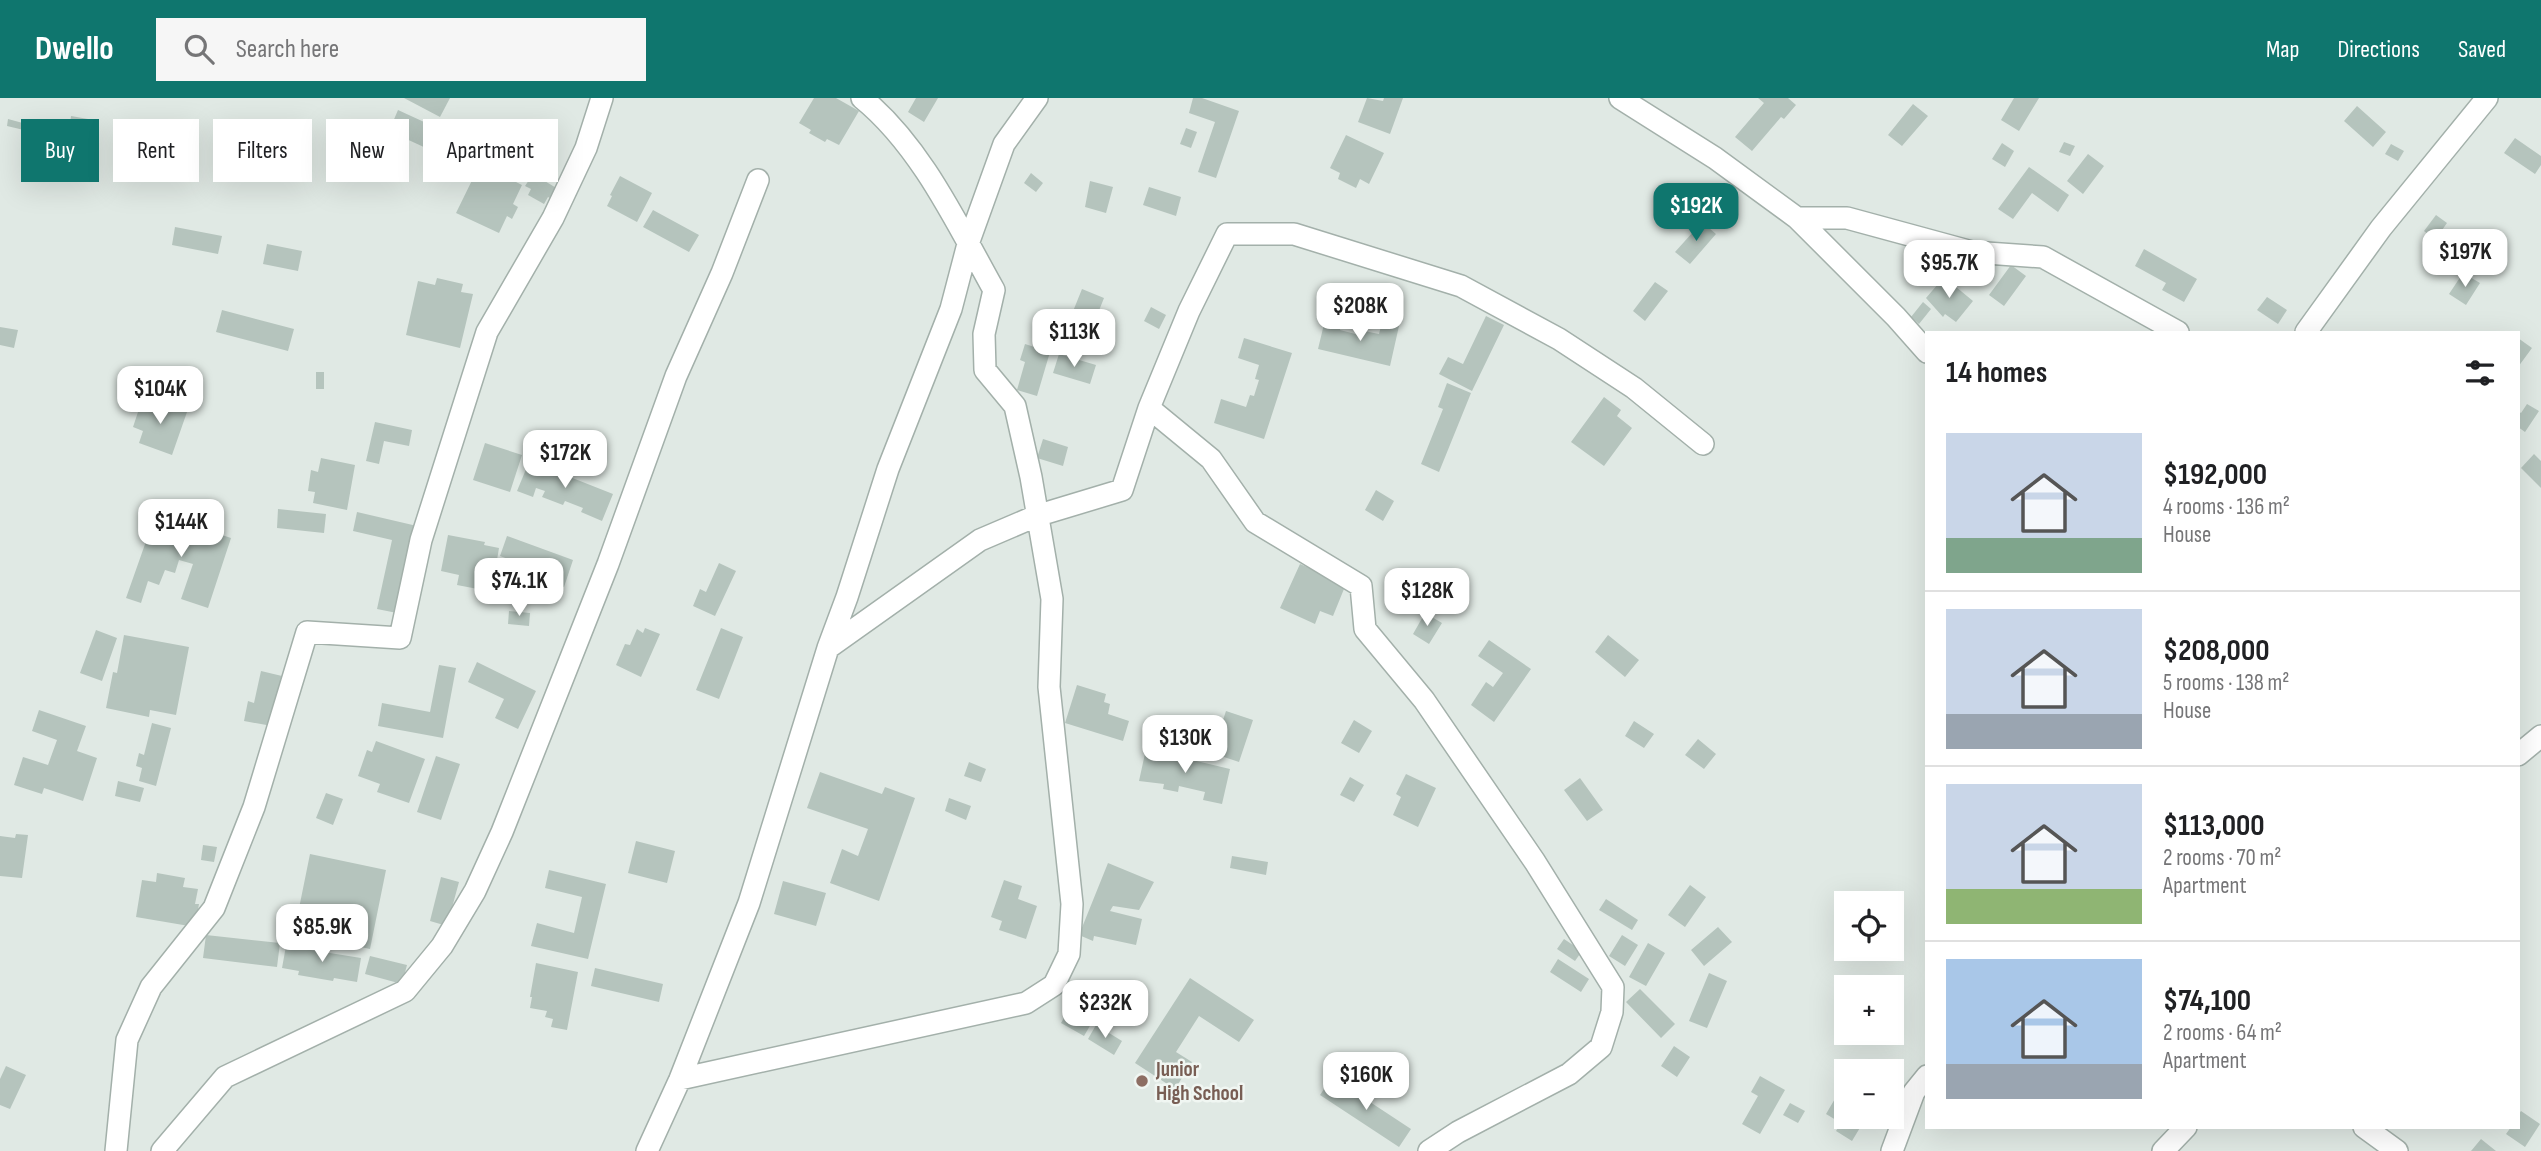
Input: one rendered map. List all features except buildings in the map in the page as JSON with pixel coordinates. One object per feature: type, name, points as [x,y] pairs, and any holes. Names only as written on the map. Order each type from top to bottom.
[{"type":"street","points":[[116,1151],[127,1041],[151,986],[214,908],[254,807],[307,632],[400,638],[421,540],[487,332],[553,218],[586,148],[602,98]]},
{"type":"street","points":[[680,1079],[1026,1003],[1055,985],[1069,954],[1072,904],[1049,687],[1052,599],[1031,477],[1015,406],[985,370],[984,334],[994,290],[913,151],[877,110],[862,98]]},
{"type":"street","points":[[647,1151],[680,1079],[749,903],[828,648],[888,469],[951,309],[968,244],[1004,145],[1037,98]]},
{"type":"street","points":[[1620,98],[1715,158],[1797,218],[1925,350]]},
{"type":"street","points":[[2307,331],[2381,228],[2487,98]]},
{"type":"street","points":[[162,1151],[225,1077],[405,991],[442,946],[475,891],[502,832],[608,564],[676,376],[722,273],[758,180]]},
{"type":"street","points":[[1797,218],[1847,218],[1972,252],[2043,257],[2176,331]]},
{"type":"street","points":[[828,648],[980,540],[1036,516],[1122,490],[1149,408],[1189,311],[1227,234],[1294,234],[1461,286],[1559,339],[1634,388],[1703,444]]},
{"type":"street","points":[[1149,408],[1211,459],[1255,522],[1361,586],[1365,629],[1424,700],[1535,862],[1613,987],[1612,1012],[1601,1047],[1569,1074],[1458,1132],[1429,1151]]},
{"type":"street","points":[[2520,753],[2541,736]]},
{"type":"street","points":[[1892,1151],[1914,1092],[1925,1078]]},
{"type":"street","points":[[2163,1151],[2184,1129]]},
{"type":"street","points":[[2367,1129],[2397,1151]]},
{"type":"place","name":"Junior High School","points":[[1142,1081]]}]
